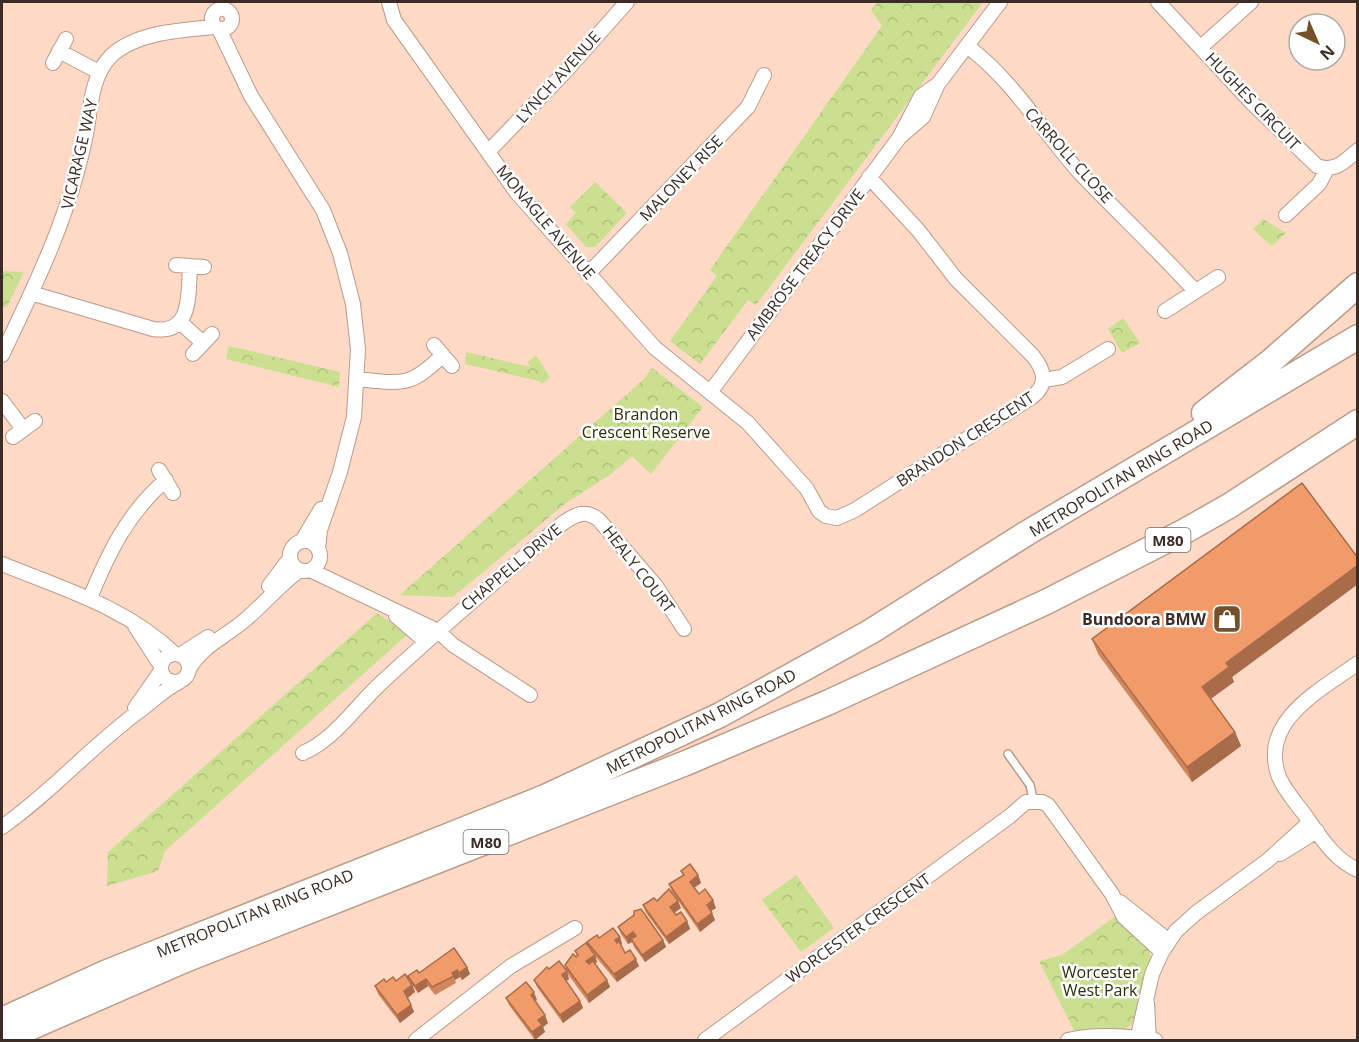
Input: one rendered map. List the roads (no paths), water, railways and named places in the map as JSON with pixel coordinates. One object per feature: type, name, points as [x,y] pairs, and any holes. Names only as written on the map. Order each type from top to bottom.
[{"type":"highway","points":[[1145,463],[1270,362],[1358,285]]},
{"type":"highway","name":"METROPOLITAN RING ROAD","points":[[2,1020],[105,973],[491,819],[687,732],[870,632],[1027,533],[1358,337]]},
{"type":"highway","name":"METROPOLITAN RING ROAD","points":[[2,1040],[176,964],[686,763],[838,698],[1046,602],[1185,531],[1229,506],[1358,422]]},
{"type":"street","name":"MONAGLE AVENUE","points":[[389,2],[394,20],[517,193],[655,348],[688,376],[711,391]]},
{"type":"street","name":"LYNCH AVENUE","points":[[488,152],[558,80],[627,2]]},
{"type":"street","name":"AMBROSE TREACY DRIVE","points":[[711,391],[899,138],[923,117],[939,84],[1000,2]]},
{"type":"street","name":"HUGHES CIRCUIT","points":[[1158,2],[1252,103],[1315,164],[1327,169]]},
{"type":"street","points":[[1201,47],[1251,2]]},
{"type":"street","points":[[2,827],[31,805],[127,719],[166,688],[186,677],[199,653],[244,621],[286,580],[317,564],[320,530],[354,417],[358,379],[353,304],[336,242],[314,193],[264,117],[240,71],[219,15]]},
{"type":"street","name":"VICARAGE WAY","points":[[2,355],[58,233],[73,190],[99,72],[109,58],[122,47],[180,31],[219,15]]},
{"type":"street","name":"CARROLL CLOSE","points":[[967,46],[988,64],[1081,173],[1146,237],[1195,291]]},
{"type":"street","points":[[59,51],[99,72]]},
{"type":"street","name":"MALONEY RISE","points":[[588,274],[748,107],[764,75]]},
{"type":"street","points":[[1286,215],[1319,184],[1327,169],[1339,166],[1358,150]]},
{"type":"street","name":"BRANDON CRESCENT","points":[[711,391],[748,423],[795,475],[807,489],[819,511],[826,516],[837,518],[855,510],[1040,390],[1044,380],[1040,365],[956,279],[918,230],[869,177]]},
{"type":"street","points":[[31,293],[153,329],[171,328],[181,323],[187,305],[190,266]]},
{"type":"street","points":[[1165,311],[1218,277]]},
{"type":"street","points":[[181,323],[203,344]]},
{"type":"street","points":[[1044,380],[1062,377],[1108,349]]},
{"type":"street","points":[[358,379],[410,381],[423,374],[443,355]]},
{"type":"street","points":[[2,401],[18,433],[35,421]]},
{"type":"street","points":[[90,598],[112,550],[135,510],[162,475],[173,493]]},
{"type":"street","points":[[127,719],[166,657],[177,654],[225,626],[265,590],[290,558],[294,545],[302,541],[332,492]]},
{"type":"street","name":"CHAPPELL DRIVE","points":[[303,753],[327,738],[371,692],[563,523],[579,513],[589,513]]},
{"type":"street","name":"HEALY COURT","points":[[589,513],[599,520],[656,586],[684,629]]},
{"type":"street","points":[[302,541],[312,542],[319,553],[353,590]]},
{"type":"street","points":[[290,558],[293,565],[353,590],[388,609],[438,631],[460,650],[530,695]]},
{"type":"street","points":[[2,564],[90,598],[130,619],[187,660],[189,669]]},
{"type":"street","points":[[388,609],[426,642]]},
{"type":"street","points":[[130,619],[161,668],[165,679],[179,682]]},
{"type":"street","points":[[1355,669],[1291,714],[1277,738],[1275,758],[1279,776],[1314,827],[1338,857],[1358,870]]},
{"type":"street","points":[[1034,805],[1058,822],[1112,894],[1166,947]]},
{"type":"street","name":"WORCESTER CRESCENT","points":[[705,1041],[1010,816],[1034,805]]},
{"type":"street","points":[[1068,1041],[1080,1037],[1146,1040],[1140,1016],[1152,975],[1166,947],[1191,917],[1314,827]]},
{"type":"street","points":[[417,1041],[511,966],[575,928]]},
{"type":"lane","points":[[1008,754],[1030,785],[1034,805]]},
{"type":"place","name":"Bundoora BMW","points":[[1227,619]]},
{"type":"park label","name":"Brandon Crescent Reserve","points":[[646,423]]},
{"type":"park label","name":"Worcester West Park","points":[[1100,981]]}]
